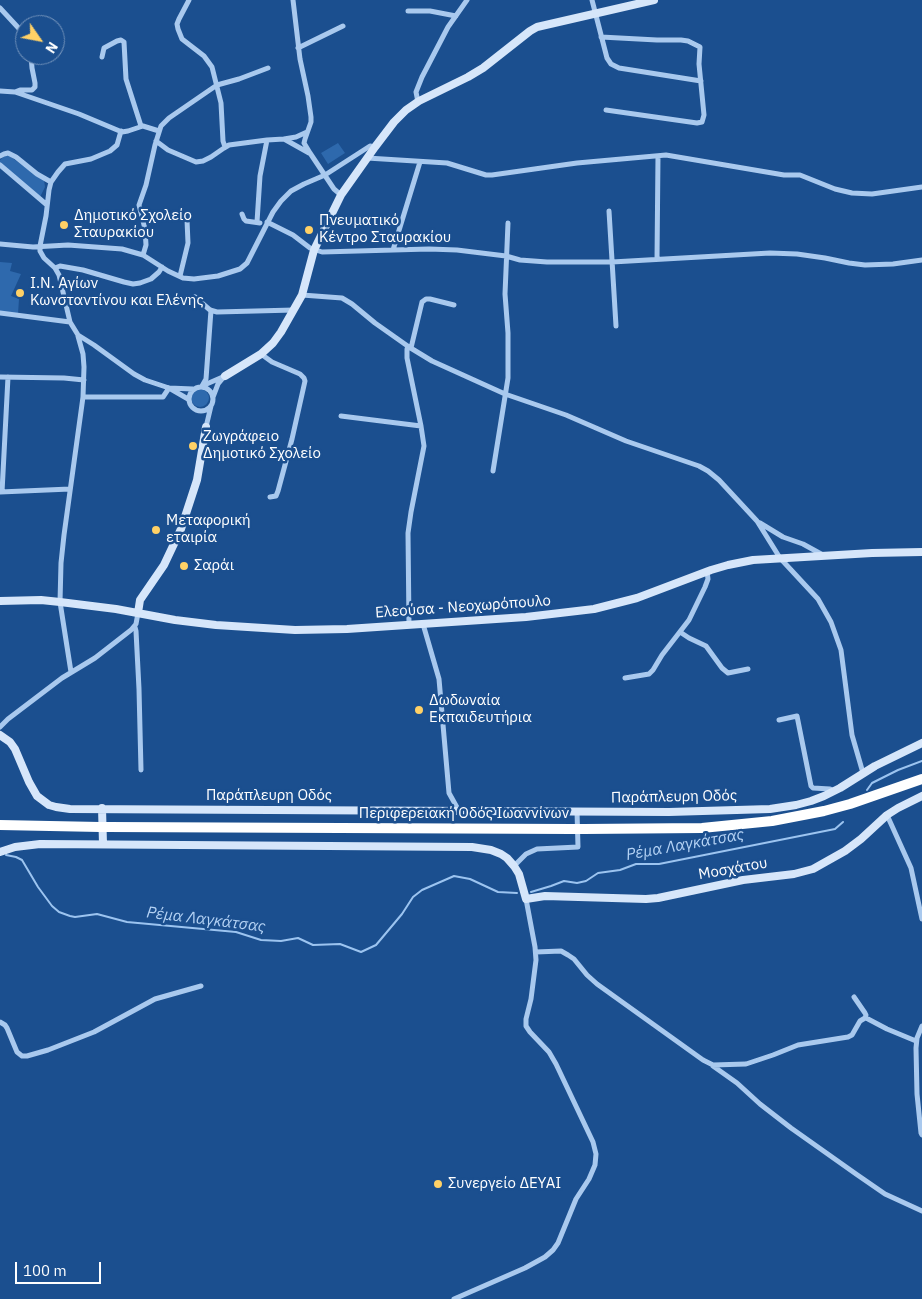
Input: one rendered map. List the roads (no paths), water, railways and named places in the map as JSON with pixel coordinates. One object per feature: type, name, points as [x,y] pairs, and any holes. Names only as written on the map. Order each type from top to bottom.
[{"type":"highway","name":"Περιφερειακή Οδός Ιωαννίνων","points":[[0,826],[702,828],[772,821],[841,806],[922,778]]},
{"type":"street","points":[[190,0],[178,22],[178,32],[181,38],[207,59],[212,67],[222,105],[223,141],[225,147]]},
{"type":"street","points":[[293,0],[298,48],[311,117],[304,144],[334,189],[342,195]]},
{"type":"street","points":[[418,102],[416,92],[418,83],[443,36],[467,0]]},
{"type":"street","points":[[592,0],[608,61],[611,64],[617,68],[700,80]]},
{"type":"street","points":[[169,388],[194,388],[225,376],[261,354],[277,338],[302,295],[314,250],[342,195],[375,147],[400,116],[418,102],[476,73],[534,28],[654,0]]},
{"type":"street","points":[[0,8],[15,24]]},
{"type":"street","points":[[408,11],[430,10],[456,16]]},
{"type":"street","points":[[298,48],[343,26]]},
{"type":"street","points":[[601,37],[681,40],[700,46],[699,60],[703,120],[700,122],[606,110]]},
{"type":"street","points":[[102,57],[104,48],[121,40],[124,42],[126,80],[141,126]]},
{"type":"street","points":[[15,92],[32,90],[35,87],[32,65]]},
{"type":"street","points":[[143,255],[146,245],[139,205],[146,185],[159,131],[168,118],[217,85],[268,68]]},
{"type":"street","points":[[0,91],[15,92],[121,131],[126,132],[145,126],[159,131]]},
{"type":"street","points":[[71,672],[60,602],[61,562],[83,397],[83,354],[78,335],[70,322],[59,275],[55,268],[41,254],[40,246],[49,190],[51,182],[58,172],[65,164],[91,159],[110,151],[116,145],[121,131]]},
{"type":"street","points":[[156,141],[168,150],[196,162],[211,158],[225,147],[296,137],[307,132]]},
{"type":"street","points":[[284,139],[310,153]]},
{"type":"street","points":[[257,222],[260,176],[267,140]]},
{"type":"street","points":[[0,244],[33,247],[68,245],[129,250],[143,255],[162,267],[188,279],[212,277],[243,267],[250,260],[276,207],[291,191],[325,175],[370,146],[375,147]]},
{"type":"street","points":[[0,156],[8,153],[16,157],[37,174],[51,182]]},
{"type":"street","points":[[657,260],[658,156]]},
{"type":"street","points":[[367,158],[452,164],[492,175],[559,165],[666,156],[784,175],[800,175],[835,189],[852,193],[872,194],[922,187]]},
{"type":"street","points":[[393,250],[420,162]]},
{"type":"street","points":[[0,165],[47,205]]},
{"type":"street","points":[[609,211],[616,326]]},
{"type":"street","points":[[242,214],[246,221],[266,224],[293,235],[314,250],[322,252],[457,250],[506,256],[520,260],[547,262],[612,262],[770,254],[797,254],[865,265],[922,260]]},
{"type":"street","points":[[180,276],[188,243],[187,220]]},
{"type":"street","points":[[493,471],[508,370],[505,294],[508,223]]},
{"type":"street","points":[[55,268],[60,266],[83,270],[133,284],[151,279],[162,267]]},
{"type":"street","points":[[302,295],[337,297],[348,301],[409,347],[432,361],[505,394],[566,415],[626,441],[700,466],[719,480],[757,521],[780,558],[818,599],[831,622],[841,650],[852,735],[863,773]]},
{"type":"street","points":[[195,297],[211,310],[222,313],[295,310]]},
{"type":"street","points":[[409,625],[408,533],[424,446],[406,349],[409,347],[422,302],[430,299],[454,305]]},
{"type":"street","points":[[202,386],[206,379],[211,310]]},
{"type":"street","points":[[0,313],[70,322]]},
{"type":"street","points":[[78,335],[134,374],[169,388],[188,399],[191,407],[204,418],[206,427]]},
{"type":"street","points":[[261,354],[272,362],[300,374],[305,381],[278,491],[276,496],[270,497]]},
{"type":"street","points":[[141,770],[135,627],[140,600],[164,565],[182,530],[197,480],[213,397],[218,384],[225,376]]},
{"type":"street","points":[[0,377],[84,380]]},
{"type":"street","points":[[8,377],[1,492],[70,489]]},
{"type":"street","points":[[202,386],[209,389],[213,397]]},
{"type":"street","points":[[83,397],[163,397],[169,388]]},
{"type":"street","points":[[188,399],[194,388]]},
{"type":"street","points":[[198,411],[206,410],[212,404]]},
{"type":"street","points":[[341,416],[421,426]]},
{"type":"street","points":[[757,521],[783,537],[803,544],[824,555]]},
{"type":"street","name":"Ελεούσα - Νεοχωρόπουλο","points":[[0,601],[41,600],[60,602],[116,609],[186,622],[295,630],[332,630],[526,617],[594,609],[628,600],[706,571],[753,560],[884,552],[922,552]]},
{"type":"street","points":[[625,678],[651,672],[689,620],[708,579],[706,571]]},
{"type":"street","points":[[423,624],[439,679],[449,792],[459,811]]},
{"type":"street","points":[[0,727],[71,672],[95,658],[135,627]]},
{"type":"street","points":[[680,632],[706,646],[722,668],[728,672],[748,669]]},
{"type":"street","points":[[778,720],[797,716],[811,786],[813,788],[830,789],[834,792]]},
{"type":"street","name":"Παράπλευρη Οδός","points":[[0,735],[12,746],[38,796],[49,805],[70,809],[669,812],[770,809],[818,799],[834,792],[863,773],[922,743]]},
{"type":"street","name":"Μοσχάτου","points":[[526,899],[546,896],[654,898],[743,880],[813,869],[845,851],[887,815],[922,796]]},
{"type":"street","points":[[102,808],[103,844]]},
{"type":"street","points":[[514,866],[526,854],[537,849],[578,846],[577,811]]},
{"type":"street","points":[[887,815],[911,868],[922,919]]},
{"type":"street","points":[[0,852],[32,844],[472,847],[496,852],[507,858],[514,866],[522,884],[536,952],[532,993],[526,1026],[549,1052],[556,1064],[593,1142],[596,1154],[595,1165],[589,1179],[576,1199],[558,1243],[553,1250],[545,1257],[525,1268],[454,1299]]},
{"type":"street","points":[[536,952],[561,952],[574,959],[587,975],[598,984],[703,1060],[713,1065],[791,1128],[886,1194],[922,1211]]},
{"type":"street","points":[[0,1022],[5,1024],[16,1052],[22,1056],[27,1056],[94,1032],[158,998],[201,986]]},
{"type":"street","points":[[854,997],[865,1013],[865,1018]]},
{"type":"street","points":[[713,1065],[746,1064],[773,1056],[798,1045],[848,1037],[852,1035],[860,1020],[865,1018],[916,1042]]},
{"type":"street","points":[[922,1026],[916,1042],[917,1094],[920,1134],[922,1135]]},
{"type":"waterway","name":"Ρέμα Λαγκάτσας","points":[[867,790],[872,783],[922,761]]},
{"type":"waterway","name":"Ρέμα Λαγκάτσας","points":[[531,892],[564,881],[577,883],[586,881],[598,873],[620,870],[636,864],[659,864],[835,829],[843,822]]},
{"type":"waterway","name":"Ρέμα Λαγκάτσας","points":[[6,855],[22,860],[52,906],[59,912],[70,916],[97,914],[127,922],[236,932],[261,940],[281,941],[298,938],[313,945],[340,944],[361,952],[376,945],[402,914],[413,897],[422,890],[454,876],[470,879],[498,892],[517,893]]},
{"type":"place","name":"Δημοτικό Σχολείο Σταυρακίου","points":[[64,225]]},
{"type":"place","name":"Πνευματικό Κέντρο Σταυρακίου","points":[[309,230]]},
{"type":"place","name":"Ι.Ν. Αγίων Κωνσταντίνου και Ελένης","points":[[20,293]]},
{"type":"place","name":"Ζωγράφειο Δημοτικό Σχολείο","points":[[193,446]]},
{"type":"place","name":"Μεταφορική εταιρία","points":[[156,530]]},
{"type":"place","name":"Σαράι","points":[[184,566]]},
{"type":"place","name":"Δωδωναία Εκπαιδευτήρια","points":[[419,710]]},
{"type":"place","name":"Συνεργείο ΔΕΥΑΙ","points":[[438,1184]]}]
